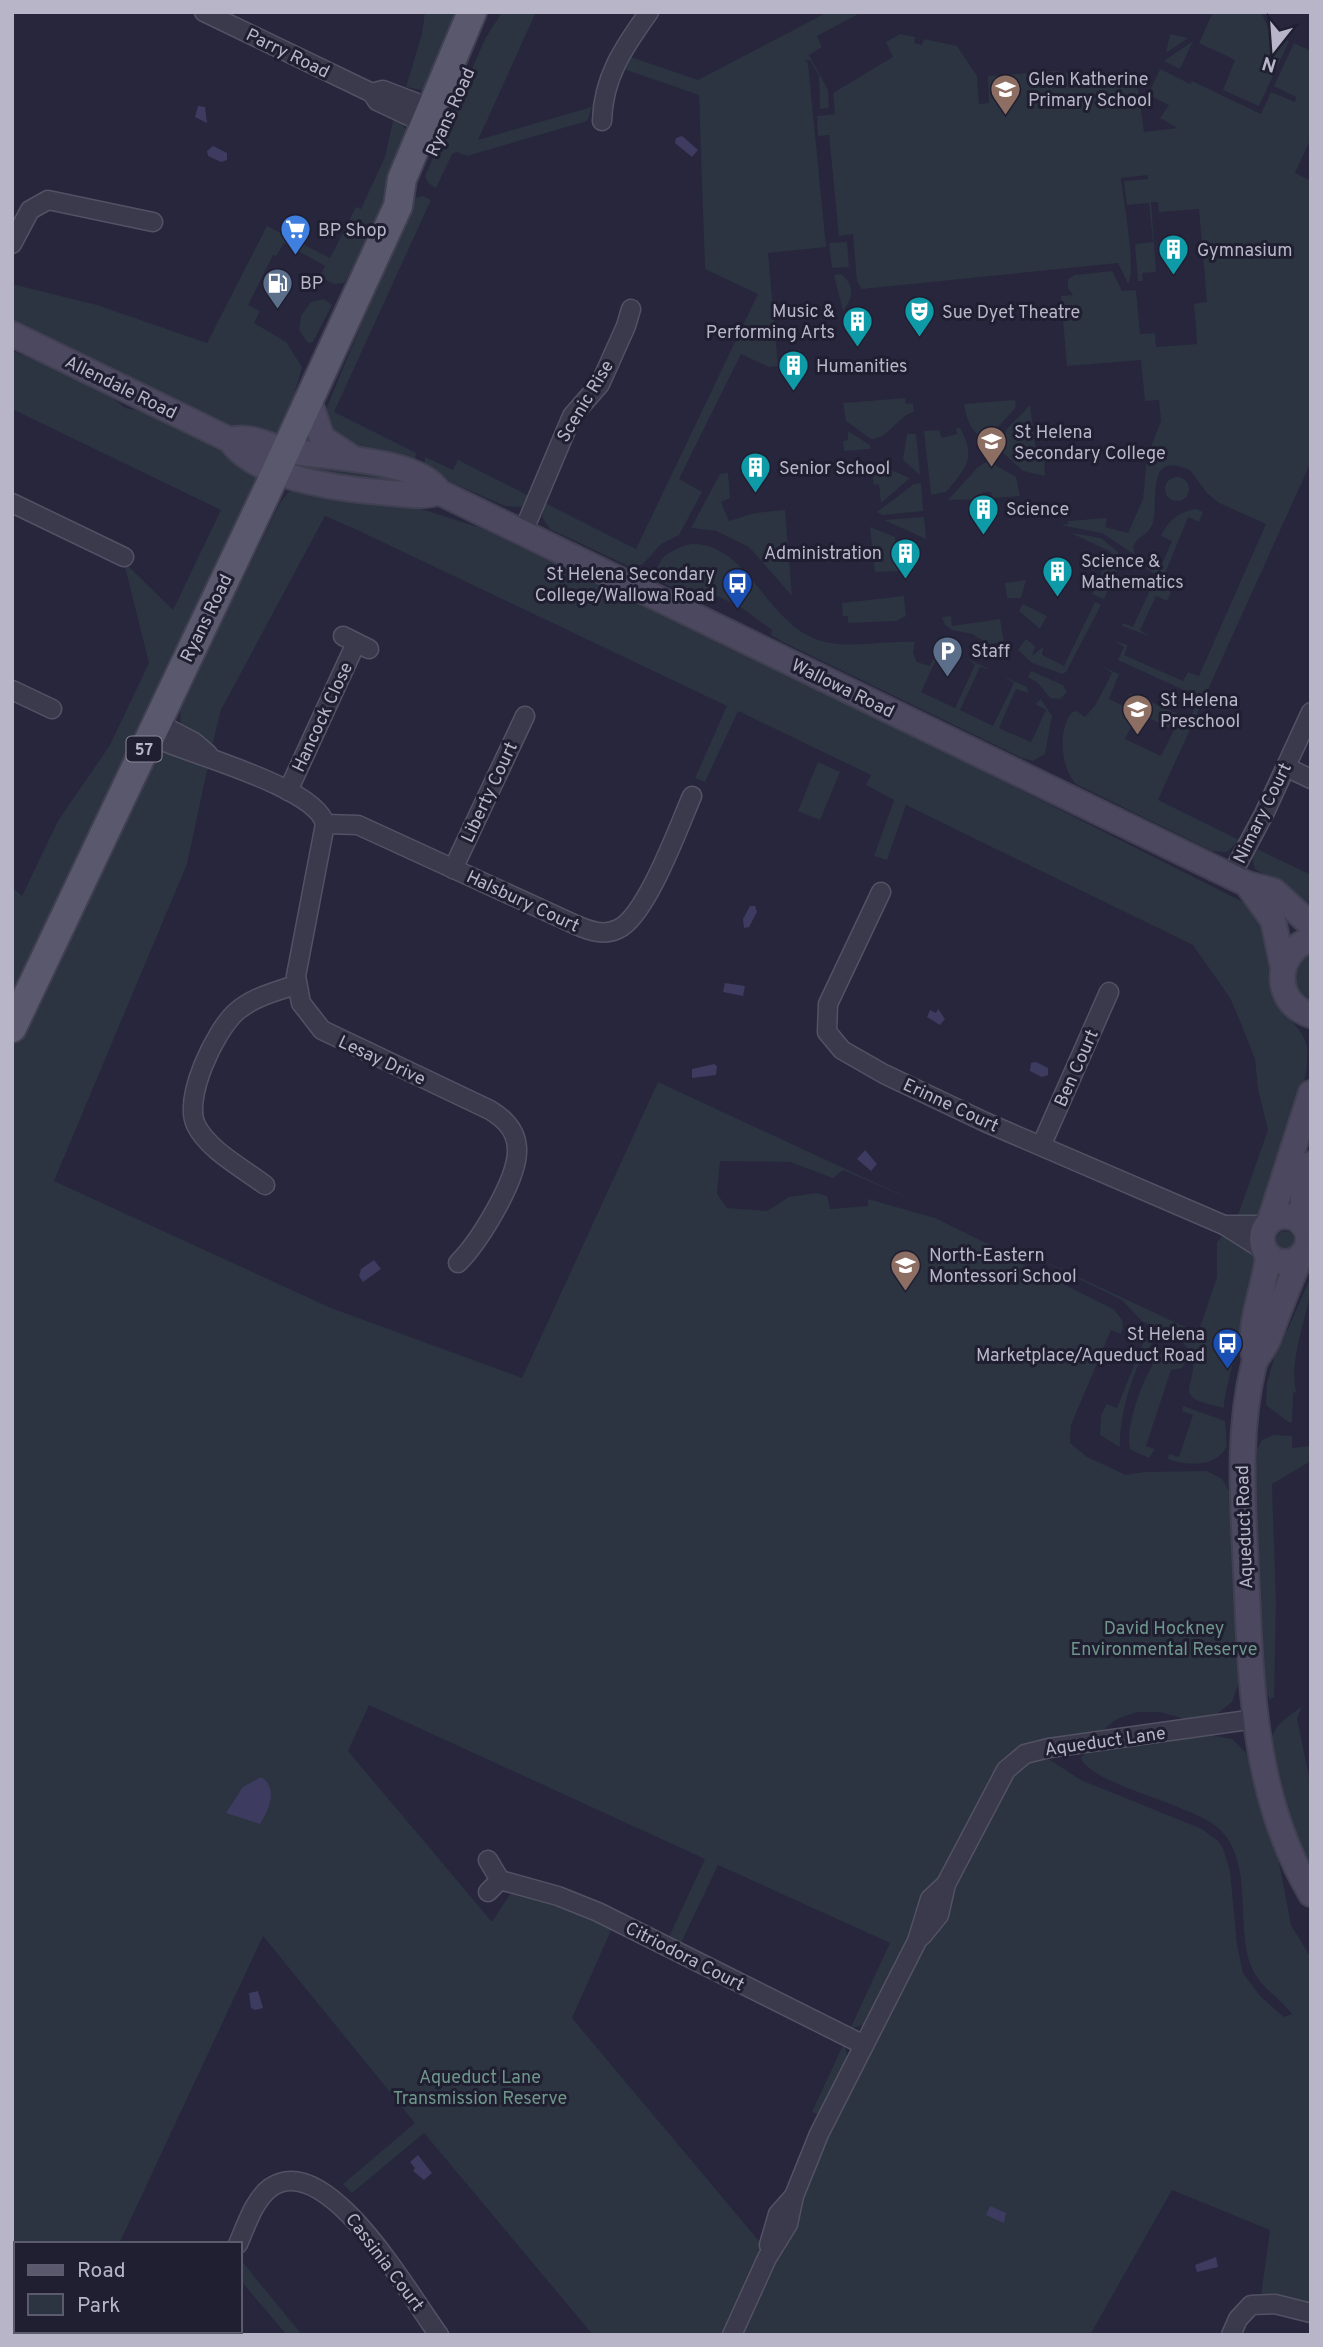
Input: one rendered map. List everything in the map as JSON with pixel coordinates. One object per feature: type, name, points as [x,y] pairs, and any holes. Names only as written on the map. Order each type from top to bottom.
[{"type":"main road","name":"Ryans Road","points":[[12,1028],[281,460],[398,205],[416,185],[472,12]]},
{"type":"main road","name":"Ryans Road","points":[[437,120],[492,12]]},
{"type":"main road","name":"Allendale Road","points":[[12,334],[230,440],[249,457],[281,460]]},
{"type":"main road","points":[[309,400],[322,438],[349,456]]},
{"type":"main road","name":"Wallowa Road","points":[[281,460],[349,456],[432,483],[439,492],[1239,880],[1273,891],[1311,925]]},
{"type":"main road","name":"Wallowa Road","points":[[281,460],[307,482],[347,491],[417,495],[439,492]]},
{"type":"main road","name":"Wallowa Road","points":[[1239,880],[1276,925],[1283,967],[1283,987],[1306,1018]]},
{"type":"main road","points":[[1283,967],[1295,947],[1311,939]]},
{"type":"main road","points":[[1311,1093],[1262,1238],[1267,1253],[1284,1262],[1300,1258],[1308,1238],[1302,1224],[1303,1194],[1311,1164]]},
{"type":"main road","points":[[1269,1223],[1290,1217],[1302,1224]]},
{"type":"main road","name":"Aqueduct Road","points":[[1267,1253],[1264,1288],[1252,1331],[1255,1360],[1245,1418],[1241,1477],[1255,1719],[1275,1813],[1294,1862],[1311,1894]]},
{"type":"main road","name":"Aqueduct Road","points":[[1255,1360],[1266,1344],[1300,1258]]},
{"type":"street","name":"Parry Road","points":[[204,12],[372,93],[383,90],[437,120]]},
{"type":"street","points":[[602,121],[604,92],[611,71],[649,12]]},
{"type":"street","points":[[12,244],[30,210],[48,200],[153,222]]},
{"type":"street","name":"Scenic Rise","points":[[523,532],[567,426],[575,410],[600,384],[626,326],[631,307]]},
{"type":"street","points":[[12,503],[124,557]]},
{"type":"street","name":"Hancock Close","points":[[288,791],[356,643]]},
{"type":"street","points":[[12,690],[52,709]]},
{"type":"street","name":"Nimary Court","points":[[1239,880],[1311,712]]},
{"type":"street","name":"Liberty Court","points":[[453,869],[525,716]]},
{"type":"street","points":[[153,729],[183,750],[208,754],[314,805],[325,824],[295,985],[255,999],[228,1020],[216,1041],[192,1100],[193,1118],[202,1135],[266,1185]]},
{"type":"street","points":[[1286,767],[1311,779]]},
{"type":"street","name":"Halsbury Court","points":[[325,824],[358,825],[576,925],[599,933],[610,932],[628,924],[642,906],[693,796]]},
{"type":"street","name":"Erinne Court","points":[[881,892],[828,1004],[826,1024],[832,1040],[850,1056],[884,1074],[985,1122],[1042,1144],[1224,1225],[1267,1253]]},
{"type":"street","name":"Lesay Drive","points":[[295,985],[306,1011],[328,1034],[490,1110],[511,1128],[517,1146],[513,1170],[485,1231],[458,1264]]},
{"type":"street","name":"Ben Court","points":[[1042,1144],[1109,992]]},
{"type":"street","name":"Erinne Court","points":[[1224,1225],[1269,1223]]},
{"type":"street","name":"Aqueduct Lane","points":[[732,2335],[767,2258],[788,2224],[794,2196],[819,2134],[917,1941],[930,1899],[946,1884],[1001,1778],[1012,1763],[1025,1754],[1049,1748],[1255,1719]]},
{"type":"street","name":"Citriodora Court","points":[[488,1860],[494,1886],[558,1896],[598,1912],[864,2045]]},
{"type":"street","name":"Cassinia Court","points":[[238,2242],[258,2201],[270,2188],[292,2180],[312,2185],[346,2209],[439,2335]]},
{"type":"street","points":[[1231,2335],[1238,2319],[1251,2305],[1275,2304],[1311,2313]]},
{"type":"green space","points":[[425,12],[456,12],[434,78],[426,91],[406,87],[422,34]]},
{"type":"green space","points":[[502,12],[536,12],[478,140],[592,107],[587,121],[467,156],[457,152],[452,154],[436,188],[428,183],[425,176],[485,39]]},
{"type":"green space","points":[[828,12],[862,12],[817,36],[822,47],[809,55],[828,90],[829,108],[820,109],[819,76],[810,60],[805,61],[808,63],[826,247],[768,253],[778,366],[769,367],[741,354],[679,479],[702,492],[679,535],[661,544],[642,565],[628,566],[550,529],[542,517],[545,503],[636,549],[758,294],[705,269],[699,95],[618,67],[625,55],[698,80]]},
{"type":"green space","points":[[1213,12],[1261,12],[1270,32],[1289,41],[1259,106],[1223,90],[1235,60],[1199,43]]},
{"type":"green space","points":[[900,34],[915,37],[914,43],[922,45],[924,39],[957,46],[977,76],[979,104],[989,103],[988,76],[1056,71],[1127,81],[1138,89],[1144,132],[1177,128],[1160,118],[1169,105],[1148,95],[1160,69],[1261,114],[1271,92],[1295,102],[1296,97],[1274,86],[1294,43],[1311,51],[1311,138],[1295,173],[1311,181],[1311,462],[1158,800],[1239,840],[1227,852],[1212,851],[1076,784],[1067,768],[1063,748],[1067,719],[1072,712],[1077,711],[1085,717],[1096,704],[1112,673],[1103,667],[1119,674],[1109,699],[1124,706],[1130,693],[1190,719],[1199,697],[1118,660],[1124,647],[1114,641],[1128,645],[1124,655],[1183,681],[1188,672],[1199,676],[1266,524],[1219,503],[1207,493],[1190,470],[1175,465],[1165,467],[1159,473],[1154,518],[1149,530],[1133,547],[1135,555],[1102,533],[1060,525],[1068,524],[1068,521],[1107,518],[1105,527],[1128,533],[1143,499],[1147,457],[1161,421],[1159,400],[1145,401],[1141,360],[1067,366],[1061,296],[1073,295],[1068,288],[1068,279],[1075,275],[1112,271],[1122,291],[1136,290],[1140,334],[1155,333],[1156,347],[1197,344],[1194,304],[1207,302],[1199,209],[1159,212],[1158,202],[1151,202],[1156,272],[1142,273],[1143,281],[1138,281],[1135,244],[1153,242],[1149,203],[1127,205],[1124,181],[1148,179],[1148,175],[1121,178],[1131,264],[1128,284],[1118,263],[862,289],[857,281],[853,234],[839,236],[829,135],[818,136],[817,116],[835,114],[833,93],[893,57],[886,42]],"holes":[[[1138,713],[1174,730],[1161,756],[1125,739]]]},
{"type":"green space","points":[[1170,34],[1188,38],[1166,53]]},
{"type":"green space","points":[[1193,41],[1180,69],[1164,61]]},
{"type":"green space","points":[[394,116],[402,121],[408,137],[379,220],[344,283],[334,284],[319,277],[325,266],[284,243],[276,256],[273,255],[248,305],[260,311],[254,323],[286,342],[302,367],[289,412],[274,437],[265,438],[207,416],[12,324],[12,284],[97,305],[207,343],[267,226],[330,258],[356,207],[361,209],[385,157]]},
{"type":"green space","points":[[423,196],[431,200],[334,412],[416,453],[414,464],[345,446],[321,421],[414,198]]},
{"type":"green space","points":[[847,242],[849,267],[832,268],[829,243]]},
{"type":"green space","points":[[841,274],[851,287],[849,301],[843,311],[834,275]]},
{"type":"green space","points":[[324,299],[332,305],[313,342],[308,343],[299,330],[301,316],[311,302]]},
{"type":"green space","points":[[12,351],[94,383],[125,408],[149,412],[239,459],[256,475],[256,480],[12,1012],[12,887],[22,896],[58,821],[110,745],[149,663],[126,564],[173,610],[221,510],[12,409]]},
{"type":"green space","points":[[905,398],[906,404],[913,403],[914,412],[877,438],[871,439],[846,421],[843,403]]},
{"type":"green space","points":[[1016,401],[1015,408],[991,435],[982,438],[974,431],[964,404]]},
{"type":"green space","points":[[1030,405],[1037,458],[1044,458],[1045,476],[1023,471],[1001,451],[1006,430]]},
{"type":"green space","points":[[956,428],[960,428],[968,447],[967,462],[946,492],[931,495],[924,431],[939,430],[942,438],[957,434]]},
{"type":"green space","points":[[848,431],[870,445],[870,449],[844,451],[843,441],[848,440]]},
{"type":"green space","points":[[907,434],[916,434],[920,475],[903,460]]},
{"type":"green space","points":[[425,457],[453,470],[458,460],[531,497],[521,507],[505,506],[425,471]]},
{"type":"green space","points":[[315,460],[411,483],[336,479],[299,466]]},
{"type":"green space","points":[[988,461],[1016,477],[1020,496],[992,498],[991,492],[983,492],[983,499],[948,500],[978,467]]},
{"type":"green space","points":[[875,463],[910,478],[881,503],[879,484],[874,485],[871,464]]},
{"type":"green space","points":[[728,473],[730,498],[721,502],[729,521],[755,513],[785,510],[792,596],[749,547],[716,531],[691,528],[720,474]]},
{"type":"green space","points":[[1177,477],[1188,484],[1189,489],[1182,500],[1177,501],[1166,494],[1165,489],[1172,478]]},
{"type":"green space","points":[[921,483],[923,511],[883,515],[877,512],[914,484]]},
{"type":"green space","points":[[298,490],[409,505],[481,528],[906,732],[1255,908],[1271,942],[1270,990],[1277,1005],[1303,1035],[1307,1059],[1299,1104],[1259,1219],[1236,1221],[1268,1130],[1258,1089],[1255,1059],[1230,998],[1193,945],[906,805],[887,860],[874,856],[894,800],[866,785],[871,775],[738,711],[705,782],[695,778],[727,706],[353,528],[325,516],[221,710],[212,746],[181,727],[180,707],[280,503],[288,492]]},
{"type":"green space","points":[[1196,509],[1203,512],[1199,522],[1188,517],[1160,586],[1171,592],[1167,601],[1156,596],[1140,630],[1149,636],[1122,626],[1123,623],[1133,627],[1157,575],[1146,569],[1151,559],[1162,564],[1172,541],[1161,536],[1164,530],[1179,515]]},
{"type":"green space","points":[[924,517],[926,539],[884,520]]},
{"type":"green space","points":[[870,527],[895,537],[898,571],[875,572]]},
{"type":"green space","points":[[1071,533],[1101,538],[1118,552],[1118,568],[1104,599],[1092,594],[1111,552]]},
{"type":"green space","points":[[691,544],[710,547],[726,555],[741,567],[781,614],[796,628],[813,638],[837,644],[915,642],[913,653],[917,662],[930,666],[938,648],[932,643],[953,653],[941,649],[921,692],[955,708],[975,665],[966,658],[991,670],[980,667],[960,710],[993,726],[1014,683],[1003,676],[1027,687],[1028,693],[1016,689],[999,728],[1031,742],[1046,710],[1035,704],[1041,699],[1052,716],[1045,754],[1033,761],[1022,758],[783,642],[771,635],[772,630],[742,608],[717,596],[699,591],[696,596],[665,584],[657,572],[661,561],[674,550]]},
{"type":"green space","points":[[1026,580],[1021,598],[1007,598],[1005,583]]},
{"type":"green space","points":[[904,596],[906,616],[896,621],[848,623],[848,616],[843,616],[842,603]]},
{"type":"green space","points":[[1095,602],[1101,605],[1066,672],[1062,674],[1032,663],[1018,650],[1026,639],[1035,646],[1032,656],[1043,647],[1042,655],[1064,666]]},
{"type":"green space","points":[[1023,604],[1047,616],[1040,629],[1019,611]]},
{"type":"green space","points":[[951,616],[952,626],[1000,619],[1004,642],[989,644],[972,634],[952,630],[945,625],[942,617]]},
{"type":"green space","points":[[1031,671],[1063,685],[1067,692],[1060,699],[1050,698],[1038,683],[1028,677]]},
{"type":"green space","points":[[170,752],[208,766],[187,864],[54,1181],[331,1308],[522,1378],[658,1082],[921,1204],[843,1170],[833,1178],[790,1162],[720,1161],[717,1194],[727,1208],[767,1211],[789,1197],[816,1193],[827,1196],[830,1209],[868,1206],[868,1199],[935,1218],[994,1247],[1007,1260],[1025,1265],[1113,1309],[1122,1320],[1121,1334],[1111,1330],[1071,1425],[1070,1443],[1087,1457],[1126,1475],[1144,1472],[1207,1471],[1222,1479],[1229,1491],[1240,1680],[1232,1702],[1212,1718],[1192,1721],[1160,1712],[1137,1712],[1117,1719],[1099,1733],[1060,1737],[1022,1749],[921,1918],[866,2024],[850,2029],[890,1943],[718,1865],[680,1945],[668,1939],[705,1859],[369,1705],[348,1751],[492,1922],[512,1891],[544,1898],[613,1926],[572,2018],[764,2247],[724,2335],[593,2335],[424,2133],[352,2193],[343,2184],[415,2123],[263,1936],[120,2242],[14,2242],[12,2295],[12,1047],[147,766],[160,755]]},
{"type":"green space","points":[[818,762],[840,772],[820,820],[798,811]]},
{"type":"green space","points":[[1255,848],[1311,875],[1311,916],[1278,883],[1255,869],[1252,858]]},
{"type":"green space","points":[[1311,947],[1311,1005],[1292,987],[1291,971]]},
{"type":"green space","points":[[1285,1231],[1291,1234],[1294,1240],[1291,1246],[1285,1249],[1279,1246],[1276,1240],[1279,1234]]},
{"type":"green space","points":[[1225,1233],[1253,1252],[1256,1265],[1224,1408],[1196,1400],[1191,1395],[1189,1390],[1193,1355],[1181,1340],[1142,1321],[1122,1300],[1014,1247],[1198,1333],[1217,1277],[1217,1242]]},
{"type":"green space","points":[[1311,1276],[1308,1305],[1295,1362],[1296,1392],[1293,1393],[1292,1423],[1266,1405],[1267,1383],[1282,1329],[1287,1331]]},
{"type":"green space","points":[[1134,1333],[1154,1341],[1140,1363],[1129,1391],[1122,1421],[1120,1447],[1100,1435],[1101,1415],[1107,1404],[1117,1408],[1143,1343],[1132,1338]]},
{"type":"green space","points":[[1166,1347],[1180,1350],[1185,1363],[1182,1368],[1171,1370],[1146,1446],[1155,1449],[1149,1458],[1131,1450],[1130,1427],[1145,1380],[1159,1354]]},
{"type":"green space","points":[[1183,1406],[1225,1421],[1227,1446],[1209,1462],[1192,1464],[1168,1459],[1169,1454],[1179,1457],[1193,1415],[1182,1411]]},
{"type":"green space","points":[[1274,1435],[1292,1436],[1292,1448],[1311,1446],[1311,1461],[1272,1484],[1276,1603],[1274,1697],[1270,1699],[1264,1690],[1254,1493],[1257,1449],[1262,1440]]},
{"type":"green space","points":[[1302,1706],[1297,1719],[1311,1786],[1311,1878],[1283,1804],[1271,1744],[1276,1728]]},
{"type":"green space","points":[[1209,1735],[1232,1739],[1247,1754],[1276,1847],[1291,1925],[1311,1958],[1311,2307],[1261,2295],[1270,2230],[1172,2190],[1090,2335],[739,2335],[818,2152],[1016,1766],[1041,1757],[1047,1758],[1081,1780],[1202,1829],[1218,1841],[1230,1871],[1237,1945],[1243,1973],[1260,1996],[1284,2017],[1292,2014],[1264,1986],[1251,1966],[1244,1931],[1240,1874],[1229,1841],[1217,1827],[1204,1818],[1102,1777],[1081,1758],[1088,1752],[1119,1744]]},
{"type":"green space","points":[[844,2043],[848,2059],[819,2115],[812,2112]]},
{"type":"green space","points":[[242,2261],[302,2335],[287,2335],[242,2282]]},
{"type":"shaded area","points":[[198,106],[205,107],[207,123],[195,117]]},
{"type":"shaded area","points":[[682,136],[698,150],[692,157],[675,143],[676,138]]},
{"type":"shaded area","points":[[213,146],[227,153],[227,160],[221,162],[208,156],[207,151]]},
{"type":"shaded area","points":[[750,906],[755,906],[757,912],[749,927],[744,928],[743,919]]},
{"type":"shaded area","points":[[725,983],[745,986],[743,996],[723,992]]},
{"type":"shaded area","points":[[938,1009],[945,1019],[940,1025],[927,1017],[930,1010],[936,1013]]},
{"type":"shaded area","points":[[1036,1062],[1048,1068],[1048,1075],[1042,1077],[1030,1071],[1031,1063]]},
{"type":"shaded area","points":[[714,1064],[717,1066],[716,1075],[692,1078],[692,1069]]},
{"type":"shaded area","points":[[865,1150],[877,1164],[871,1171],[857,1159]]},
{"type":"shaded area","points":[[374,1260],[381,1269],[363,1282],[359,1276],[361,1269]]},
{"type":"shaded area","points":[[261,1777],[269,1787],[271,1799],[260,1824],[226,1813],[243,1787]]},
{"type":"shaded area","points":[[258,1991],[263,2008],[255,2010],[251,2008],[249,1993]]},
{"type":"shaded area","points":[[418,2155],[432,2173],[424,2180],[413,2171],[415,2168],[410,2162]]},
{"type":"shaded area","points":[[990,2206],[1006,2213],[1004,2223],[986,2215]]},
{"type":"shaded area","points":[[1216,2257],[1218,2267],[1197,2272],[1195,2265]]},
{"type":"place","name":"Glen Katherine Primary School","points":[[1005,116]]},
{"type":"place","name":"BP Shop","points":[[295,257]]},
{"type":"place","name":"Gymnasium","points":[[1174,277]]},
{"type":"place","name":"BP","points":[[277,310]]},
{"type":"place","name":"Sue Dyet Theatre","points":[[919,339]]},
{"type":"place","name":"Music & Performing Arts","points":[[858,348]]},
{"type":"place","name":"Humanities","points":[[793,393]]},
{"type":"place","name":"St Helena Secondary College","points":[[991,469]]},
{"type":"place","name":"Senior School","points":[[756,495]]},
{"type":"place","name":"Science","points":[[983,536]]},
{"type":"place","name":"Administration","points":[[905,580]]},
{"type":"place","name":"Science & Mathematics","points":[[1058,598]]},
{"type":"place","name":"St Helena Secondary College/Wallowa Road","points":[[738,611]]},
{"type":"place","name":"Staff","points":[[948,678]]},
{"type":"place","name":"St Helena Preschool","points":[[1137,737]]},
{"type":"place","name":"North-Eastern Montessori School","points":[[906,1292]]},
{"type":"place","name":"St Helena Marketplace/Aqueduct Road","points":[[1228,1371]]},
{"type":"park label","name":"David Hockney Environmental Reserve","points":[[1164,1638]]},
{"type":"park label","name":"Aqueduct Lane Transmission Reserve","points":[[480,2087]]}]
